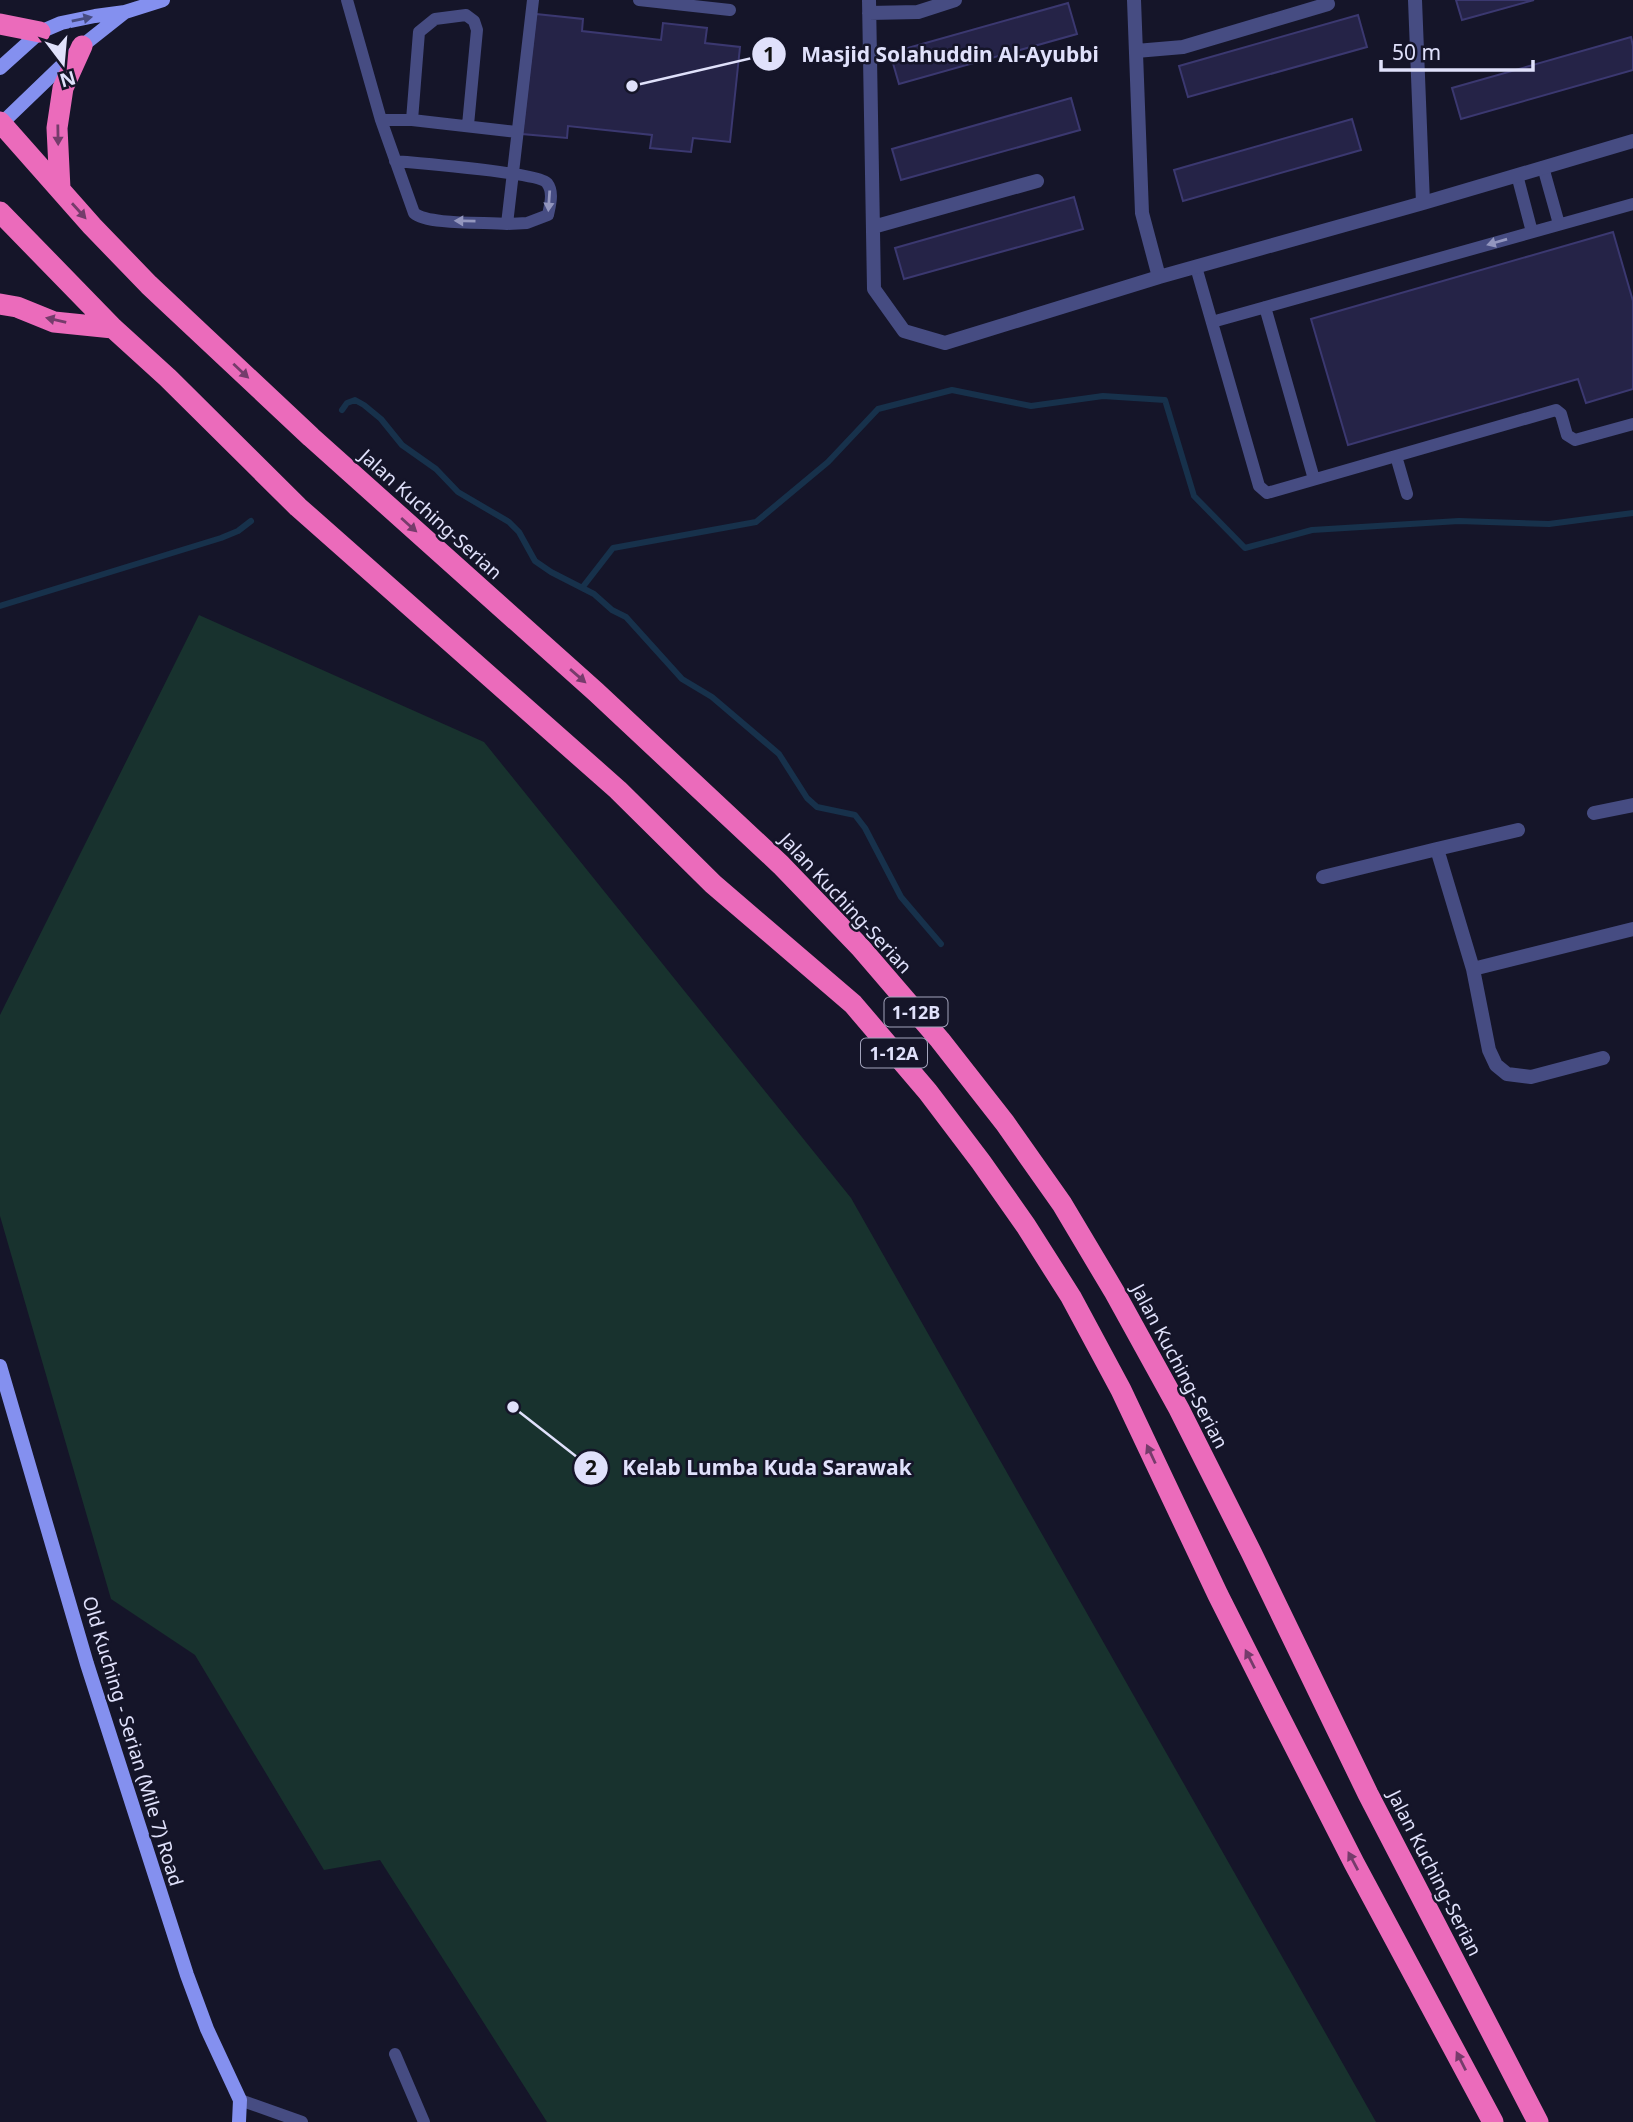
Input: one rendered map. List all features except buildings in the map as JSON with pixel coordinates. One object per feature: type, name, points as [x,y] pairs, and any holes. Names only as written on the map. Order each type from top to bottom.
[{"type":"highway","points":[[0,24],[40,32]]},
{"type":"highway","points":[[60,189],[57,128],[63,88],[82,46]]},
{"type":"highway","name":"Jalan Kuching-Serian","points":[[0,123],[149,285],[291,418],[596,692],[781,864],[860,947],[940,1040],[1005,1123],[1062,1204],[1179,1409],[1368,1794],[1538,2122]]},
{"type":"highway","name":"1-12A","points":[[0,212],[113,328],[169,378],[298,507],[618,790],[713,884],[853,1004],[928,1092],[1026,1226],[1071,1297],[1121,1390],[1273,1706],[1493,2122]]},
{"type":"highway","points":[[0,304],[17,307],[54,321],[113,328]]},
{"type":"street","points":[[0,68],[40,32],[61,23],[125,12],[163,0]]},
{"type":"street","points":[[956,0],[918,12],[869,7],[874,289],[904,331],[945,343],[1159,277],[1633,141]]},
{"type":"street","points":[[1134,0],[1142,213],[1159,277]]},
{"type":"street","points":[[1415,0],[1423,203]]},
{"type":"street","points":[[1136,51],[1183,47],[1328,4]]},
{"type":"street","points":[[0,123],[82,46],[125,12]]},
{"type":"street","points":[[873,227],[1037,181]]},
{"type":"street","points":[[1594,813],[1633,805]]},
{"type":"street","points":[[1323,877],[1518,830]]},
{"type":"street","points":[[1437,849],[1473,969],[1489,1049],[1496,1065],[1507,1074],[1531,1077],[1603,1058]]},
{"type":"street","points":[[1473,969],[1633,929]]},
{"type":"street","name":"Old Kuching - Serian (Mile 7) Road","points":[[0,1366],[87,1664],[183,1962],[207,2029],[240,2100],[239,2122]]},
{"type":"lane","points":[[347,0],[381,120],[411,208],[417,217],[438,221],[507,224],[527,223],[548,215],[552,194],[544,179],[395,161]]},
{"type":"lane","points":[[507,224],[533,0]]},
{"type":"lane","points":[[639,0],[730,10]]},
{"type":"lane","points":[[412,120],[419,32],[435,19],[466,15],[474,21],[477,30],[468,125]]},
{"type":"lane","points":[[381,120],[412,120],[517,132]]},
{"type":"lane","points":[[1543,167],[1559,224]]},
{"type":"lane","points":[[1517,175],[1532,232]]},
{"type":"lane","points":[[1212,322],[1559,224],[1632,207]]},
{"type":"lane","points":[[1196,267],[1259,486],[1268,493],[1556,410],[1562,414],[1567,435],[1575,440],[1633,424]]},
{"type":"lane","points":[[1265,307],[1314,480]]},
{"type":"lane","points":[[1396,456],[1407,494]]},
{"type":"lane","points":[[395,2054],[424,2122]]},
{"type":"lane","points":[[240,2100],[302,2122]]},
{"type":"green space","points":[[199,615],[484,742],[851,1198],[1376,2122],[547,2122],[380,1860],[324,1870],[195,1655],[111,1599],[0,1216],[0,1015]]},
{"type":"waterway","points":[[582,588],[613,548],[756,522],[828,462],[878,409],[952,390],[1031,406],[1103,396],[1165,400],[1194,496],[1245,548],[1312,530],[1459,521],[1549,524],[1633,513]]},
{"type":"waterway","points":[[342,410],[347,403],[355,400],[364,405],[381,419],[402,445],[436,469],[458,492],[509,522],[519,532],[535,561],[594,594],[612,610],[626,617],[682,679],[712,697],[779,754],[807,798],[817,807],[855,815],[865,828],[901,897],[941,944]]},
{"type":"waterway","points":[[0,606],[221,538],[238,531],[251,521]]},
{"type":"place","name":"Masjid Solahuddin Al-Ayubbi","points":[[632,86]]},
{"type":"place","name":"Kelab Lumba Kuda Sarawak","points":[[513,1407]]}]
